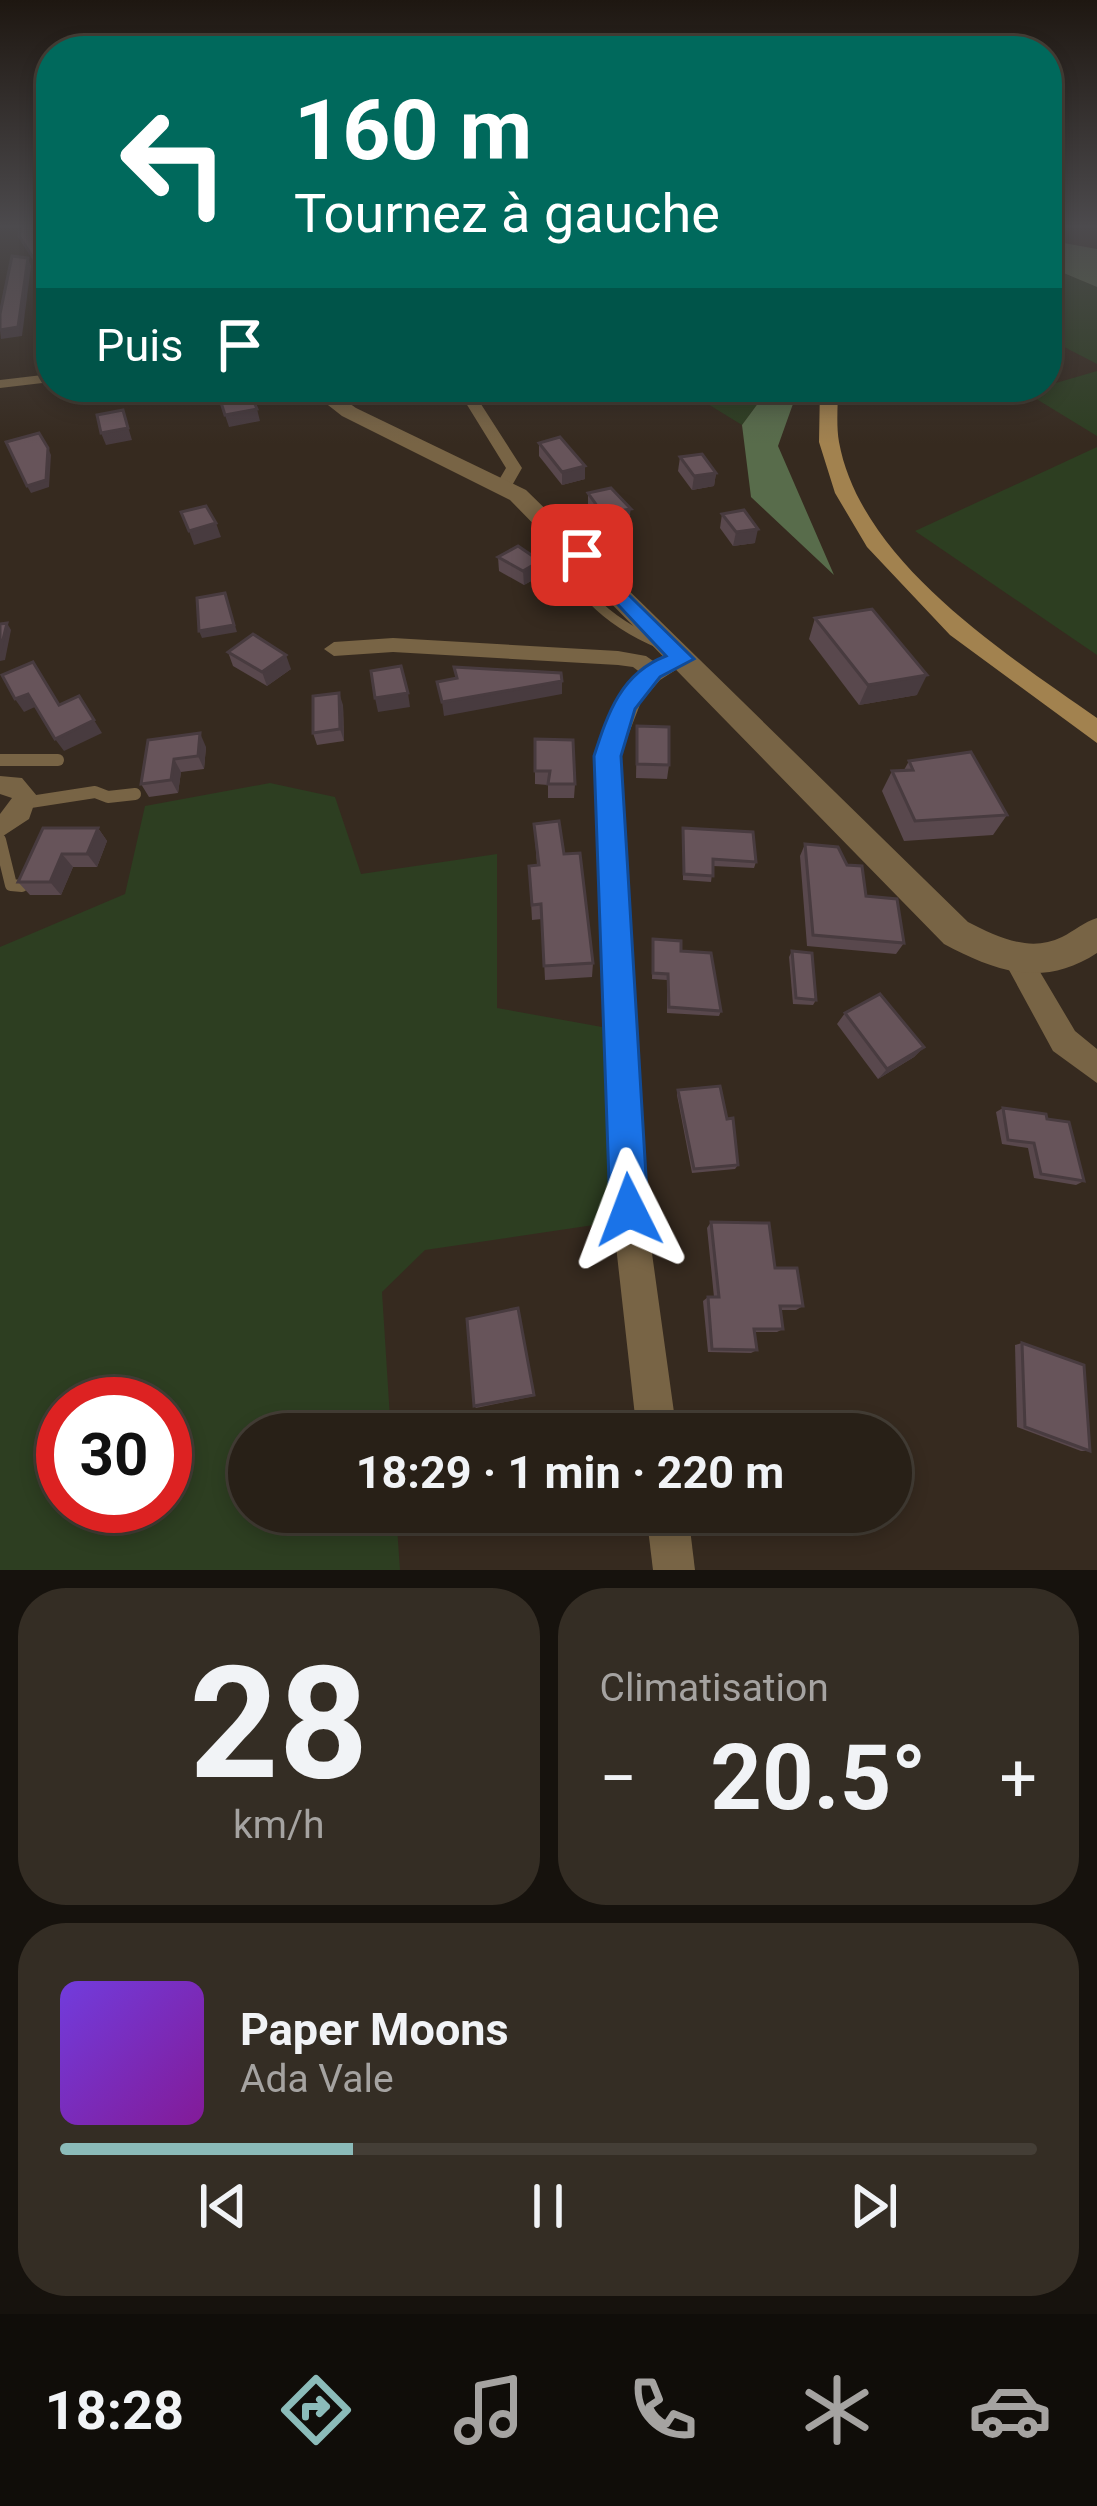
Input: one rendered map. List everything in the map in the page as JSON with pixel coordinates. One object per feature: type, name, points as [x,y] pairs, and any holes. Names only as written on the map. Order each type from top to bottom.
[{"type":"main road","points":[[827,402],[824,421],[831,464],[878,545],[973,639],[1097,733]]},
{"type":"street","points":[[0,384],[36,378]]},
{"type":"street","points":[[335,402],[504,485],[552,524],[669,659],[956,932],[993,954],[1017,959],[1070,955],[1097,933]]},
{"type":"street","points":[[472,402],[514,468],[504,485]]},
{"type":"street","points":[[334,649],[393,645],[669,659]]},
{"type":"street","points":[[654,1413],[629,1210],[608,756],[623,706],[669,659]]},
{"type":"street","points":[[1069,712],[1097,743]]},
{"type":"street","points":[[0,784],[21,790],[25,803],[0,828]]},
{"type":"street","points":[[1017,959],[1064,1041],[1097,1067]]},
{"type":"street","points":[[670,1533],[674,1570]]},
{"type":"lane","points":[[0,760],[58,760]]},
{"type":"lane","points":[[25,803],[95,792],[108,797],[135,794]]},
{"type":"lane","points":[[0,840],[6,877],[10,885],[22,886]]},
{"type":"green space","points":[[1062,298],[1097,298],[1097,364],[1062,346]]},
{"type":"green space","points":[[1097,371],[1097,436],[1041,402],[1062,402],[1062,381]]},
{"type":"green space","points":[[704,402],[759,402],[742,425]]},
{"type":"green space","points":[[759,402],[794,402],[778,446],[834,575],[751,497],[742,425]]},
{"type":"green space","points":[[1097,447],[1097,655],[915,531]]},
{"type":"green space","points":[[270,783],[335,797],[361,874],[497,854],[497,1008],[602,1027],[614,1222],[425,1250],[382,1292],[390,1413],[228,1413],[228,1533],[397,1533],[400,1570],[0,1570],[0,947],[125,894],[145,806]]},
{"type":"building","points":[[3,298],[22,298],[18,327],[0,330]]},
{"type":"building","points":[[221,402],[254,402],[257,409],[225,415]]},
{"type":"building","points":[[123,410],[128,428],[101,433],[97,415]]},
{"type":"building","points":[[39,433],[48,448],[46,480],[27,486],[6,442]]},
{"type":"building","points":[[560,437],[585,466],[562,472],[539,443]]},
{"type":"building","points":[[702,454],[716,473],[694,476],[680,457]]},
{"type":"building","points":[[611,488],[631,509],[624,510],[628,515],[607,520],[588,493]]},
{"type":"building","points":[[206,506],[216,523],[189,531],[181,512]]},
{"type":"building","points":[[744,510],[758,529],[736,532],[722,514]]},
{"type":"building","points":[[518,546],[540,561],[523,571],[498,557]]},
{"type":"building","points":[[225,593],[234,625],[199,631],[197,598]]},
{"type":"building","points":[[872,609],[927,675],[868,685],[815,618]]},
{"type":"building","points":[[7,623],[0,652],[0,624]]},
{"type":"building","points":[[253,634],[286,655],[262,672],[228,652]]},
{"type":"building","points":[[33,662],[59,705],[79,696],[94,720],[55,739],[28,694],[15,699],[2,675]]},
{"type":"building","points":[[401,666],[408,693],[375,698],[371,671]]},
{"type":"building","points":[[454,667],[561,673],[562,681],[442,702],[437,682],[457,678]]},
{"type":"building","points":[[339,693],[340,729],[313,733],[313,696]]},
{"type":"building","points":[[637,726],[669,727],[669,765],[637,764]]},
{"type":"building","points":[[200,733],[198,756],[174,759],[171,780],[141,784],[148,740]]},
{"type":"building","points":[[535,739],[573,740],[575,784],[548,784],[550,771],[535,771]]},
{"type":"building","points":[[971,752],[1007,815],[915,821],[892,771],[913,770],[909,761]]},
{"type":"building","points":[[559,821],[564,854],[580,853],[593,963],[544,966],[541,904],[532,905],[529,866],[539,865],[534,824]]},
{"type":"building","points":[[43,828],[98,828],[87,854],[62,854],[50,882],[18,882]]},
{"type":"building","points":[[683,828],[753,832],[756,862],[713,859],[713,876],[684,874]]},
{"type":"building","points":[[805,844],[838,847],[847,865],[862,866],[866,896],[897,899],[904,943],[813,935]]},
{"type":"building","points":[[653,939],[681,941],[681,951],[711,953],[721,1011],[669,1007],[668,974],[653,973]]},
{"type":"building","points":[[792,951],[812,953],[816,1000],[796,998]]},
{"type":"building","points":[[880,994],[924,1047],[887,1069],[845,1013]]},
{"type":"building","points":[[720,1086],[727,1119],[733,1118],[738,1165],[694,1169],[678,1090]]},
{"type":"building","points":[[1003,1108],[1069,1122],[1084,1181],[1041,1174],[1034,1143],[1008,1140]]},
{"type":"building","points":[[711,1222],[769,1223],[775,1268],[797,1268],[803,1306],[780,1306],[783,1329],[754,1329],[757,1350],[712,1349],[708,1297],[719,1297]]},
{"type":"building","points":[[518,1308],[534,1395],[474,1406],[467,1319]]},
{"type":"building","points":[[1022,1343],[1084,1365],[1090,1451],[1025,1427]]},
{"type":"route","points":[[582,555],[682,659],[652,671],[623,706],[608,756],[629,1210]]}]
